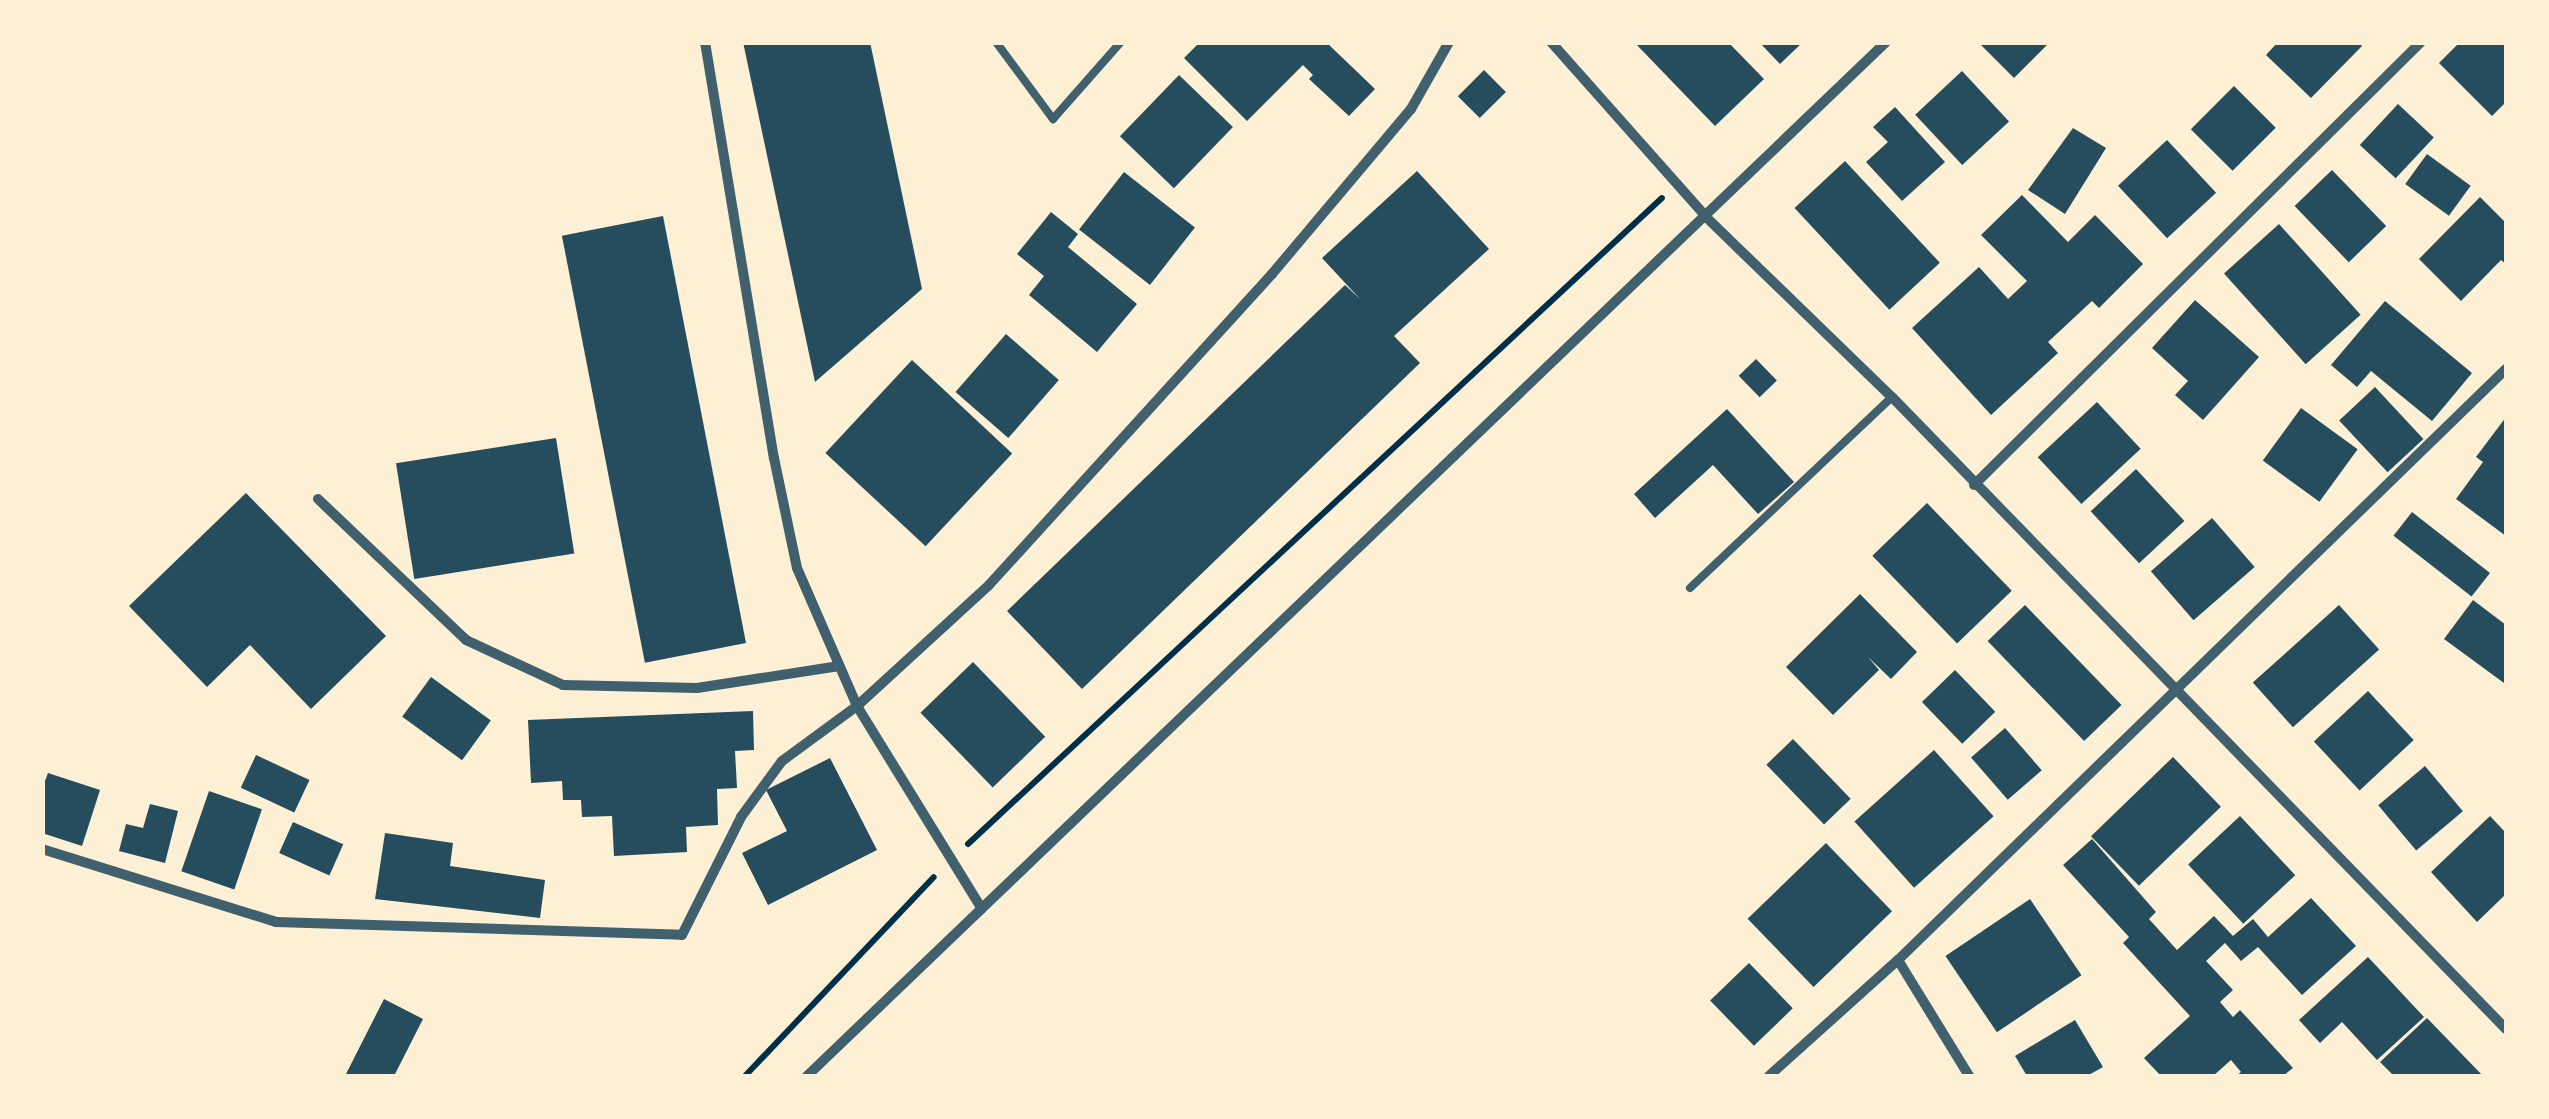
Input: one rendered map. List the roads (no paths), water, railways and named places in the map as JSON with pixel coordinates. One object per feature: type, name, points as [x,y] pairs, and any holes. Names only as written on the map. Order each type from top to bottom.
[{"type":"street","points":[[705,42],[774,458],[793,550],[857,706],[982,909]]},
{"type":"street","points":[[42,849],[276,922],[682,936],[741,817],[782,761],[857,706],[989,585],[1272,274],[1410,108],[1448,42]]},
{"type":"street","points":[[1551,42],[1707,218],[1892,398],[2506,1029]]},
{"type":"street","points":[[807,1076],[1707,218],[1886,42]]},
{"type":"street","points":[[1974,485],[2421,42]]},
{"type":"street","points":[[1769,1076],[1898,960],[2174,687],[2506,369]]},
{"type":"street","points":[[318,499],[466,640],[563,686],[697,688],[840,666]]},
{"type":"street","points":[[1898,960],[1969,1076]]},
{"type":"lane","points":[[996,42],[1052,119],[1121,42]]},
{"type":"lane","points":[[1690,588],[1892,398]]}]
